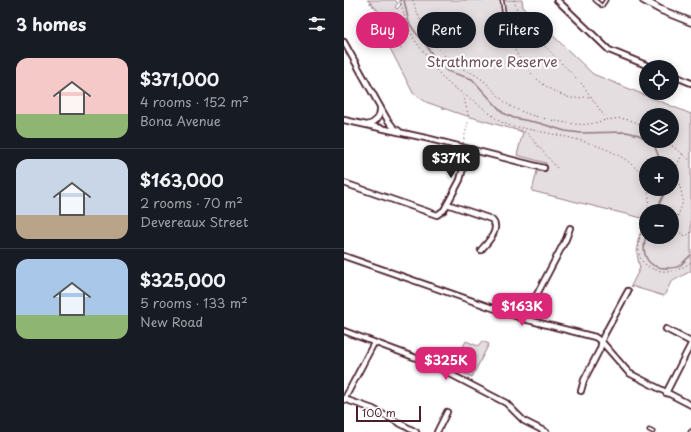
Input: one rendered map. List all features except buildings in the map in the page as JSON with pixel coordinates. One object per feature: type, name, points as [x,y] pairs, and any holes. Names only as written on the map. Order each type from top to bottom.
[{"type":"main road","points":[[643,0],[661,10],[691,22]]},
{"type":"street","points":[[557,0],[609,50],[639,62]]},
{"type":"street","points":[[344,42],[387,119],[394,128],[406,134]]},
{"type":"street","points":[[679,78],[691,83]]},
{"type":"street","points":[[366,125],[372,124],[378,117],[380,106]]},
{"type":"street","points":[[344,120],[544,168]]},
{"type":"street","points":[[344,183],[437,215],[442,213],[461,177],[468,149]]},
{"type":"street","points":[[447,204],[491,219],[495,223],[496,226],[493,234],[481,250]]},
{"type":"street","points":[[524,319],[566,239],[570,228]]},
{"type":"street","points":[[344,256],[524,319],[590,335],[602,342],[629,373],[691,406]]},
{"type":"street","points":[[581,390],[584,380],[602,342],[628,291]]},
{"type":"street","points":[[666,329],[691,343],[666,393]]},
{"type":"street","points":[[344,331],[427,362],[506,403],[524,421],[546,432]]},
{"type":"street","points":[[374,342],[344,400],[373,409],[416,432]]},
{"type":"street","points":[[437,432],[447,412]]},
{"type":"lane","points":[[502,0],[504,12]]},
{"type":"lane","points":[[595,0],[602,6],[606,0]]},
{"type":"lane","points":[[649,430],[653,432]]},
{"type":"path","points":[[367,0],[378,11],[374,16],[381,23],[377,26],[394,46],[396,43],[402,50]]},
{"type":"path","points":[[400,0],[406,21],[414,39],[437,71],[449,84],[499,121],[514,126],[553,134],[613,152],[626,159],[639,171]]},
{"type":"path","points":[[413,0],[422,24],[447,57],[456,65],[479,78],[510,106],[526,114],[570,124],[588,125],[615,118],[629,120],[639,124]]},
{"type":"path","points":[[514,0],[531,32],[582,84],[608,120]]},
{"type":"path","points":[[515,48],[518,56],[532,74],[542,83],[569,98],[584,96],[592,97]]},
{"type":"path","points":[[463,94],[469,118],[463,143]]},
{"type":"path","points":[[514,126],[527,133],[557,168]]},
{"type":"path","points":[[675,148],[691,161]]},
{"type":"path","points":[[683,154],[676,166],[676,174],[682,195],[682,203],[676,225],[677,230],[686,236],[691,232]]},
{"type":"path","points":[[639,244],[638,252],[641,261],[647,266],[666,272],[675,270],[691,262]]},
{"type":"green space","name":"Strathmore Reserve","points":[[368,0],[395,0],[398,3],[395,7],[397,9],[401,5],[399,0],[522,0],[523,7],[528,12],[484,12],[484,48],[553,48],[553,36],[593,74],[639,93],[639,100],[657,100],[676,108],[639,108],[639,148],[679,148],[679,109],[691,114],[691,271],[671,282],[664,296],[631,286],[640,268],[637,256],[639,236],[639,244],[679,244],[679,204],[639,204],[639,217],[532,191],[537,171],[544,172],[546,163],[517,155],[523,132],[457,113],[426,102],[413,93],[390,48],[409,48],[409,12],[379,12]]},
{"type":"green space","points":[[466,341],[478,346],[482,341],[489,344],[472,377],[452,368]]},
{"type":"waterway","points":[[404,0],[409,23],[425,43],[435,59],[447,71],[472,79],[503,113],[514,118],[539,123],[565,131],[581,133],[626,132],[639,135]]},
{"type":"waterway","points":[[655,148],[658,156]]},
{"type":"waterway","points":[[659,204],[663,196]]},
{"type":"waterway","points":[[645,244],[644,248],[647,259],[654,266],[660,268],[679,266],[691,255]]}]
